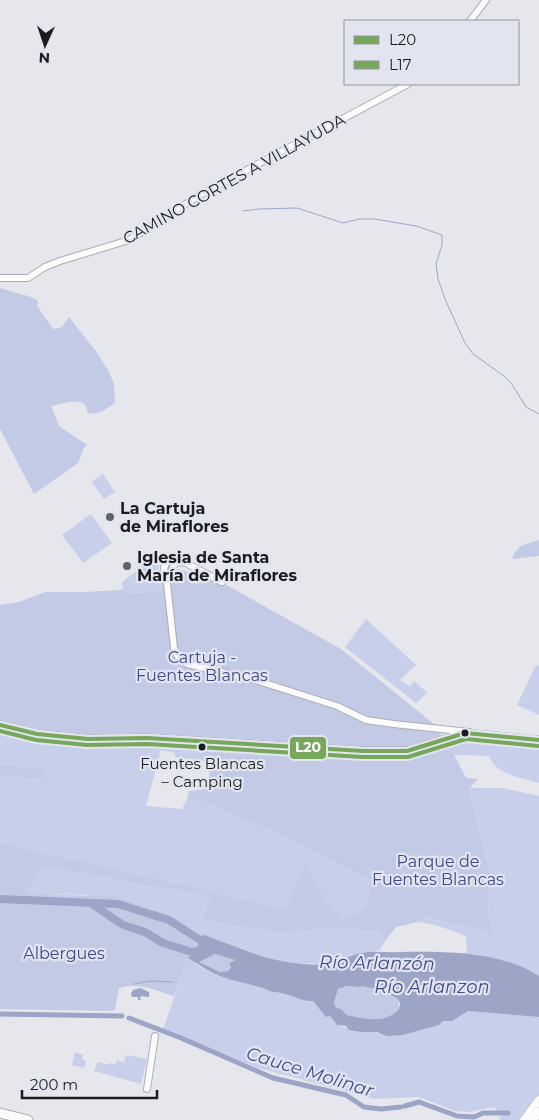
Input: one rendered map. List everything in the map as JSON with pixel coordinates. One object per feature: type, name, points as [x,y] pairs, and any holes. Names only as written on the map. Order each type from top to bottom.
[{"type":"highway","points":[[0,1115],[28,1120]]},
{"type":"main road","points":[[0,725],[37,734],[88,739],[147,738],[363,751],[407,750],[472,733],[539,740]]},
{"type":"main road","points":[[524,1120],[539,1100]]},
{"type":"main road","points":[[533,1120],[539,1112]]},
{"type":"street","points":[[471,20],[486,0]]},
{"type":"street","name":"CAMINO CORTES A VILLAYUDA","points":[[0,278],[28,278],[45,267],[60,261],[117,245],[135,237],[200,195],[406,85]]},
{"type":"street","points":[[222,582],[184,562],[174,563],[167,583],[174,648],[178,657],[187,664],[311,697],[372,721],[472,733]]},
{"type":"street","points":[[440,728],[449,738],[452,732],[448,729]]},
{"type":"street","points":[[147,1089],[154,1036]]},
{"type":"shaded area","points":[[103,474],[115,492],[104,499],[92,482]]},
{"type":"shaded area","points":[[91,514],[112,543],[83,563],[62,535]]},
{"type":"shaded area","points":[[155,558],[168,590],[123,594],[122,582]]},
{"type":"shaded area","points":[[366,619],[416,665],[400,680],[409,686],[415,681],[427,693],[416,703],[345,647]]},
{"type":"shaded area","points":[[536,665],[539,666],[539,715],[517,705]]},
{"type":"shaded area","points":[[0,735],[61,746],[153,745],[206,750],[204,761],[175,757],[175,753],[161,750],[146,806],[182,809],[187,799],[206,802],[305,846],[372,879],[367,901],[361,910],[341,920],[325,899],[285,909],[211,892],[209,903],[283,933],[326,928],[378,931],[386,940],[380,950],[361,953],[331,964],[271,960],[219,940],[200,936],[176,918],[85,895],[41,894],[25,891],[44,866],[190,893],[205,891],[0,843],[0,776],[43,779],[44,769],[0,765]]},
{"type":"shaded area","points":[[482,736],[539,742],[539,783],[503,772],[497,768],[489,756],[455,755],[448,745],[475,740]]},
{"type":"shaded area","name":"Parque de Fuentes Blancas","points":[[469,788],[503,788],[539,796],[539,976],[512,963],[462,954],[467,952],[466,936],[436,925],[417,922],[424,917],[493,933],[488,914],[490,875]]},
{"type":"shaded area","points":[[188,958],[205,970],[224,977],[257,985],[272,992],[314,1001],[326,1017],[330,1015],[338,1025],[358,1030],[401,1035],[432,1027],[443,1021],[452,1020],[468,1011],[539,1017],[539,1096],[521,1120],[499,1120],[501,1116],[495,1107],[468,1112],[455,1111],[419,1097],[375,1099],[255,1067],[163,1029]]},
{"type":"shaded area","points":[[75,1052],[83,1055],[82,1059],[86,1061],[84,1068],[72,1065]]},
{"type":"shaded area","points":[[126,1055],[147,1059],[141,1084],[94,1071],[98,1062],[108,1065],[110,1063],[116,1064],[117,1060],[124,1063]]},
{"type":"green space","points":[[0,288],[31,297],[38,301],[37,306],[53,329],[62,327],[69,317],[98,354],[114,384],[115,403],[98,412],[88,413],[85,405],[78,402],[51,406],[59,426],[87,445],[78,463],[34,494],[0,429]]},
{"type":"green space","points":[[539,540],[539,556],[512,559],[519,548]]},
{"type":"green space","name":"Cartuja - Fuentes Blancas","points":[[175,568],[221,582],[341,649],[434,724],[454,754],[466,778],[478,779],[469,789],[490,875],[488,914],[493,933],[424,917],[417,922],[396,927],[386,940],[378,931],[326,928],[283,933],[205,919],[211,892],[285,909],[305,866],[325,899],[341,920],[361,910],[367,901],[372,880],[305,846],[206,802],[187,799],[189,791],[207,789],[210,769],[204,761],[205,750],[153,745],[61,746],[0,735],[0,605],[19,602],[45,592],[123,590],[124,594],[170,590]]},
{"type":"green space","points":[[0,765],[45,769],[43,779],[0,776]]},
{"type":"green space","name":"Albergues","points":[[0,843],[208,891],[190,893],[44,866],[26,891],[41,894],[115,897],[176,918],[200,936],[201,941],[188,958],[174,996],[140,986],[126,986],[119,988],[115,1010],[110,1011],[0,1009]]},
{"type":"green space","points":[[215,954],[235,960],[229,963],[231,966],[228,971],[220,972],[199,962]]},
{"type":"green space","points":[[347,986],[362,986],[386,991],[398,999],[399,1009],[394,1014],[382,1019],[368,1019],[347,1015],[341,1009],[336,1009],[334,1003],[338,989]]},
{"type":"water","name":"Río Arlanzon","points":[[204,935],[271,959],[318,965],[371,952],[434,952],[490,957],[524,968],[539,976],[539,1017],[468,1011],[452,1021],[443,1021],[439,1025],[403,1035],[387,1036],[377,1032],[349,1030],[346,1026],[337,1025],[330,1016],[326,1017],[313,1001],[272,992],[223,977],[188,958],[201,941],[200,936]],"holes":[[[215,954],[235,960],[229,963],[231,967],[228,971],[220,972],[199,962]],[[347,986],[362,986],[386,991],[398,999],[399,1009],[394,1014],[382,1019],[368,1019],[347,1015],[341,1009],[336,1008],[334,1003],[338,989]]]},
{"type":"water","points":[[140,988],[149,992],[149,997],[141,996],[141,1000],[138,1000],[138,997],[132,997],[131,993],[133,990]]},
{"type":"waterway","points":[[243,211],[297,208],[343,223],[359,219],[375,219],[416,226],[442,235],[442,245],[436,264],[438,279],[465,343],[473,354],[511,383],[526,407],[539,414]]},
{"type":"waterway","name":"Río Arlanzón","points":[[0,899],[118,904],[169,920],[208,945]]},
{"type":"waterway","name":"Río Arlanzón","points":[[92,904],[123,925],[145,932],[163,943],[192,952],[201,951]]},
{"type":"waterway","points":[[134,984],[150,981],[173,982]]},
{"type":"waterway","name":"Cauce Molinar","points":[[0,1014],[122,1016]]},
{"type":"waterway","name":"Cauce Molinar","points":[[129,1018],[181,1038],[273,1078],[346,1095],[364,1107],[381,1109],[401,1107]]},
{"type":"waterway","name":"Cauce Molinar","points":[[405,1106],[419,1102],[457,1116],[474,1117],[483,1113],[508,1113]]},
{"type":"transit line","name":"L20","points":[[0,725],[37,734],[88,739],[147,738],[363,751],[407,751],[465,733],[539,740]]},
{"type":"transit line","name":"L17","points":[[0,731],[36,740],[87,745],[147,744],[363,757],[408,757],[466,739],[538,746]]},
{"type":"place","name":"La Cartuja de Miraflores","points":[[110,517]]},
{"type":"place","name":"Iglesia de Santa María de Miraflores","points":[[127,566]]},
{"type":"place","name":"Fuentes Blancas – Camping","points":[[202,747]]}]
